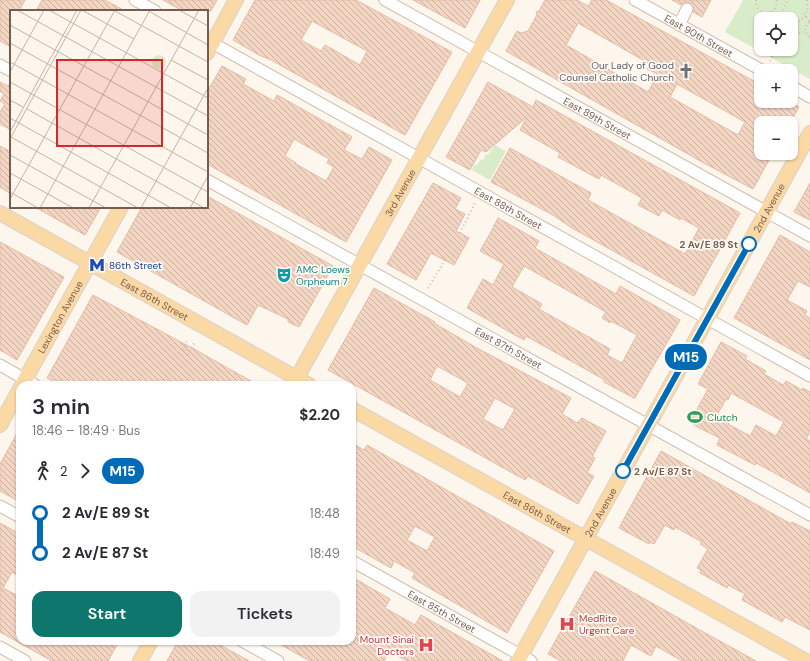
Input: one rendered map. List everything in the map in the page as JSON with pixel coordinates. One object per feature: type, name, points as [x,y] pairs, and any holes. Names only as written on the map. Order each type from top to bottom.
[{"type":"main road","points":[[209,45],[236,0]]},
{"type":"main road","name":"3rd Avenue","points":[[296,381],[507,0]]},
{"type":"main road","name":"2nd Avenue","points":[[523,659],[585,538],[810,133]]},
{"type":"main road","name":"Lexington Avenue","points":[[28,381],[120,208]]},
{"type":"main road","name":"East 86th Street","points":[[0,213],[90,263],[293,381]]},
{"type":"main road","name":"Lexington Avenue","points":[[0,425],[16,400]]},
{"type":"main road","name":"East 86th Street","points":[[356,411],[806,661]]},
{"type":"main road","points":[[140,661],[149,645]]},
{"type":"street","points":[[135,0],[153,10]]},
{"type":"street","name":"East 89th Street","points":[[385,0],[810,236]]},
{"type":"street","name":"East 90th Street","points":[[634,0],[754,66]]},
{"type":"street","points":[[679,25],[687,8]]},
{"type":"street","name":"East 88th Street","points":[[209,45],[419,158],[810,376]]},
{"type":"street","points":[[0,65],[10,70]]},
{"type":"street","points":[[798,90],[810,97]]},
{"type":"street","name":"East 87th Street","points":[[208,181],[810,515]]},
{"type":"street","points":[[0,365],[21,381]]},
{"type":"street","points":[[0,506],[16,515]]},
{"type":"street","name":"East 85th Street","points":[[356,563],[523,659]]},
{"type":"street","points":[[249,645],[278,661]]},
{"type":"street","points":[[0,647],[25,661]]},
{"type":"path","points":[[756,0],[756,4],[762,12]]},
{"type":"path","points":[[770,12],[775,9],[777,0]]},
{"type":"path","points":[[780,12],[785,8],[787,0]]},
{"type":"path","points":[[805,31],[806,26],[810,21],[804,13],[808,11],[807,0]]},
{"type":"path","points":[[798,25],[799,21],[806,16]]},
{"type":"path","points":[[798,33],[805,31]]},
{"type":"path","points":[[805,31],[810,38]]},
{"type":"path","points":[[770,61],[772,56]]},
{"type":"path","points":[[460,233],[476,201]]},
{"type":"path","points":[[428,288],[445,260]]},
{"type":"path","points":[[188,339],[182,350],[184,351],[186,347],[188,348],[187,354],[194,342]]},
{"type":"green space","points":[[743,0],[810,0],[810,79],[798,72],[798,64],[783,64],[768,56],[798,56],[798,12],[754,12],[754,48],[725,32]]},
{"type":"green space","points":[[495,145],[506,151],[490,180],[472,170],[475,164],[477,165],[481,159],[483,160],[486,154],[488,155]]},
{"type":"building","points":[[0,0],[25,0],[20,10],[10,10],[10,46],[0,41]]},
{"type":"building","points":[[42,0],[105,0],[123,10],[37,10]]},
{"type":"building","points":[[163,0],[217,0],[211,11],[181,10]]},
{"type":"building","points":[[255,0],[356,0],[452,52],[405,135],[233,40]],"holes":[[[312,21],[367,51],[360,65],[325,45],[321,51],[301,40]]]},
{"type":"building","points":[[413,0],[480,0],[465,28]]},
{"type":"building","points":[[545,0],[577,0],[588,6],[592,0],[606,0],[754,81],[754,108],[799,107],[794,116],[754,116],[754,160],[769,160],[753,189],[702,162],[506,51],[517,31],[521,33],[528,31],[537,15],[536,12],[539,11]],"holes":[[[578,23],[650,64],[647,69],[658,74],[648,92],[566,45]],[[677,84],[745,122],[738,135],[670,97]]]},
{"type":"building","points":[[672,0],[711,0],[702,17],[693,12],[694,8],[690,3],[686,2],[681,5]]},
{"type":"building","points":[[222,66],[246,79],[243,84],[274,101],[277,95],[352,137],[344,150],[362,159],[369,147],[392,160],[346,242],[208,165],[208,90]],"holes":[[[294,139],[329,159],[327,163],[334,167],[326,181],[285,156]]]},
{"type":"building","points":[[0,82],[8,86],[10,83],[10,129],[0,124],[0,112],[5,104],[0,101],[4,94],[0,91]]},
{"type":"building","points":[[488,82],[533,107],[536,100],[740,213],[694,296],[572,228],[553,215],[491,182],[510,148],[591,193],[588,200],[685,254],[699,228],[662,210],[659,216],[638,205],[642,198],[601,175],[599,179],[558,157],[560,153],[520,130],[527,117],[486,152],[481,150],[470,170],[446,157]]},
{"type":"building","points":[[0,146],[10,151],[10,193],[0,187]]},
{"type":"building","points":[[433,183],[461,198],[455,209],[465,214],[456,231],[469,238],[454,265],[431,253],[416,280],[387,264]]},
{"type":"building","points":[[810,183],[810,220],[794,212]]},
{"type":"building","points":[[208,197],[333,266],[299,327],[288,322],[288,319],[258,305],[247,325],[117,252],[141,208],[208,208]]},
{"type":"building","points":[[37,208],[100,208],[85,235]]},
{"type":"building","points":[[498,218],[539,241],[535,248],[616,294],[620,286],[680,320],[635,398],[604,382],[605,380],[526,336],[524,340],[467,308],[483,279],[493,285],[504,264],[480,251]],"holes":[[[524,266],[606,312],[602,318],[610,323],[611,321],[637,335],[622,363],[607,355],[610,349],[539,309],[542,304],[512,287]]]},
{"type":"building","points":[[780,235],[810,252],[810,287],[798,281],[787,300],[807,311],[805,315],[810,318],[810,360],[734,318]]},
{"type":"building","points":[[0,242],[64,277],[17,360],[0,350]]},
{"type":"building","points":[[374,288],[435,322],[434,323],[475,347],[571,398],[562,414],[577,423],[582,418],[606,431],[592,457],[595,458],[587,473],[594,476],[578,504],[528,476],[525,480],[356,386],[356,381],[348,381],[328,370]],"holes":[[[437,366],[468,383],[460,397],[430,380]],[[495,398],[515,409],[503,430],[483,419]]]},
{"type":"building","points":[[93,295],[251,381],[53,381],[47,378]]},
{"type":"building","points":[[721,342],[747,356],[745,359],[766,371],[764,374],[783,385],[786,381],[802,390],[803,388],[810,392],[810,432],[806,439],[810,441],[810,493],[756,463],[755,465],[717,445],[720,438],[690,422],[708,389],[698,384]],"holes":[[[731,393],[784,422],[776,436],[756,425],[750,436],[728,424],[730,422],[717,415],[726,399],[728,400]]]},
{"type":"building","points":[[16,435],[16,500],[0,491],[0,464]]},
{"type":"building","points":[[356,445],[364,450],[367,445],[554,551],[507,633],[412,578],[415,573],[394,561],[391,568],[356,548]],"holes":[[[415,526],[435,537],[427,551],[407,540]]]},
{"type":"building","points":[[661,451],[791,524],[792,522],[810,531],[810,630],[785,617],[782,622],[742,600],[745,594],[728,585],[727,588],[700,573],[701,570],[697,568],[708,549],[700,544],[702,542],[675,527],[674,530],[665,525],[654,544],[650,542],[649,544],[619,528]]},
{"type":"building","points":[[0,523],[16,532],[16,574],[12,572],[3,588],[16,595],[16,641],[0,632]]},
{"type":"building","points":[[595,571],[756,661],[682,661],[656,646],[651,656],[631,645],[623,661],[561,661],[548,654]]},
{"type":"building","points":[[356,579],[390,599],[385,608],[415,625],[421,615],[503,661],[408,661],[389,652],[384,661],[310,661],[281,645],[356,645]]},
{"type":"building","points":[[23,645],[117,645],[108,661],[52,661]]},
{"type":"building","points":[[176,645],[220,645],[249,661],[167,661]]},
{"type":"bus line","name":"M15","points":[[623,471],[749,244]]},
{"type":"place","name":"Our Lady of Good Counsel Catholic Church","points":[[686,71]]},
{"type":"place","name":"2 Av/E 89 St","points":[[749,244]]},
{"type":"place","name":"86th Street","points":[[97,265]]},
{"type":"place","name":"AMC Loews Orpheum 7","points":[[284,275]]},
{"type":"place","name":"Clutch","points":[[695,417]]},
{"type":"place","name":"2 Av/E 87 St","points":[[623,471]]},
{"type":"place","name":"MedRite Urgent Care","points":[[567,624]]},
{"type":"place","name":"Mount Sinai Doctors","points":[[426,645]]}]
